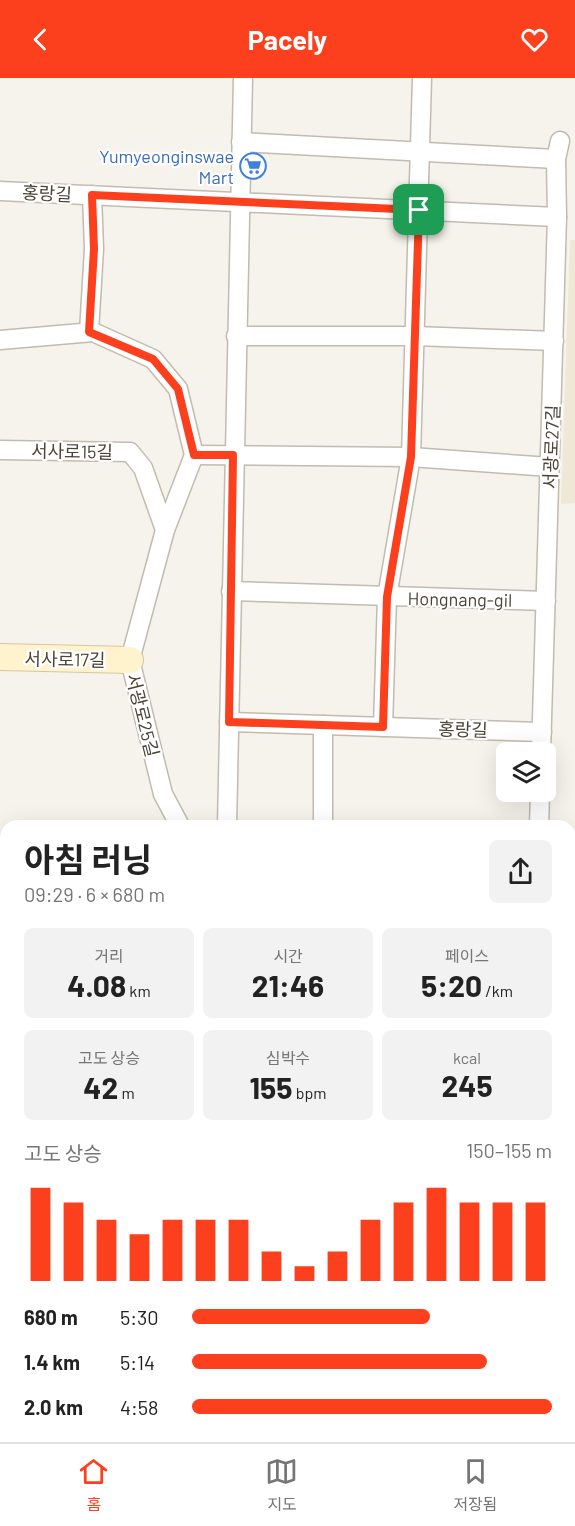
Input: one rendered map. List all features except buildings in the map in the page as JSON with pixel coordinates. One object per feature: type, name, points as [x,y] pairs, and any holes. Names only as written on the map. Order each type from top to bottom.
[{"type":"street","points":[[227,820],[238,202],[243,78]]},
{"type":"street","points":[[383,727],[387,597],[411,457],[422,78]]},
{"type":"street","points":[[241,142],[421,152]]},
{"type":"street","name":"서광로27길","points":[[421,152],[558,150],[542,742]]},
{"type":"street","name":"홍랑길","points":[[0,191],[557,217]]},
{"type":"street","points":[[89,332],[94,249],[92,195]]},
{"type":"street","points":[[0,340],[89,332],[153,359],[178,389],[194,455],[411,457],[550,467]]},
{"type":"street","points":[[236,336],[415,336],[554,341]]},
{"type":"street","name":"서사로15길","points":[[0,450],[130,452],[143,468],[165,530]]},
{"type":"street","name":"서광로25길","points":[[177,820],[163,794],[130,660],[165,530],[194,455]]},
{"type":"street","name":"Hongnang-gil","points":[[231,591],[546,601]]},
{"type":"street","name":"서사로17길","points":[[0,657],[130,660]]},
{"type":"street","name":"홍랑길","points":[[229,722],[542,732]]},
{"type":"street","points":[[322,725],[323,820]]},
{"type":"street","points":[[539,820],[540,802]]},
{"type":"shaded area","points":[[570,240],[575,240],[575,503],[561,504]]},
{"type":"place","name":"Yumyeonginswae Mart","points":[[253,166]]},
{"type":"route","points":[[92,195],[419,210],[411,457],[387,597],[383,727],[229,722],[233,455],[194,455],[178,389],[153,359],[89,332],[94,249],[92,195]]}]
